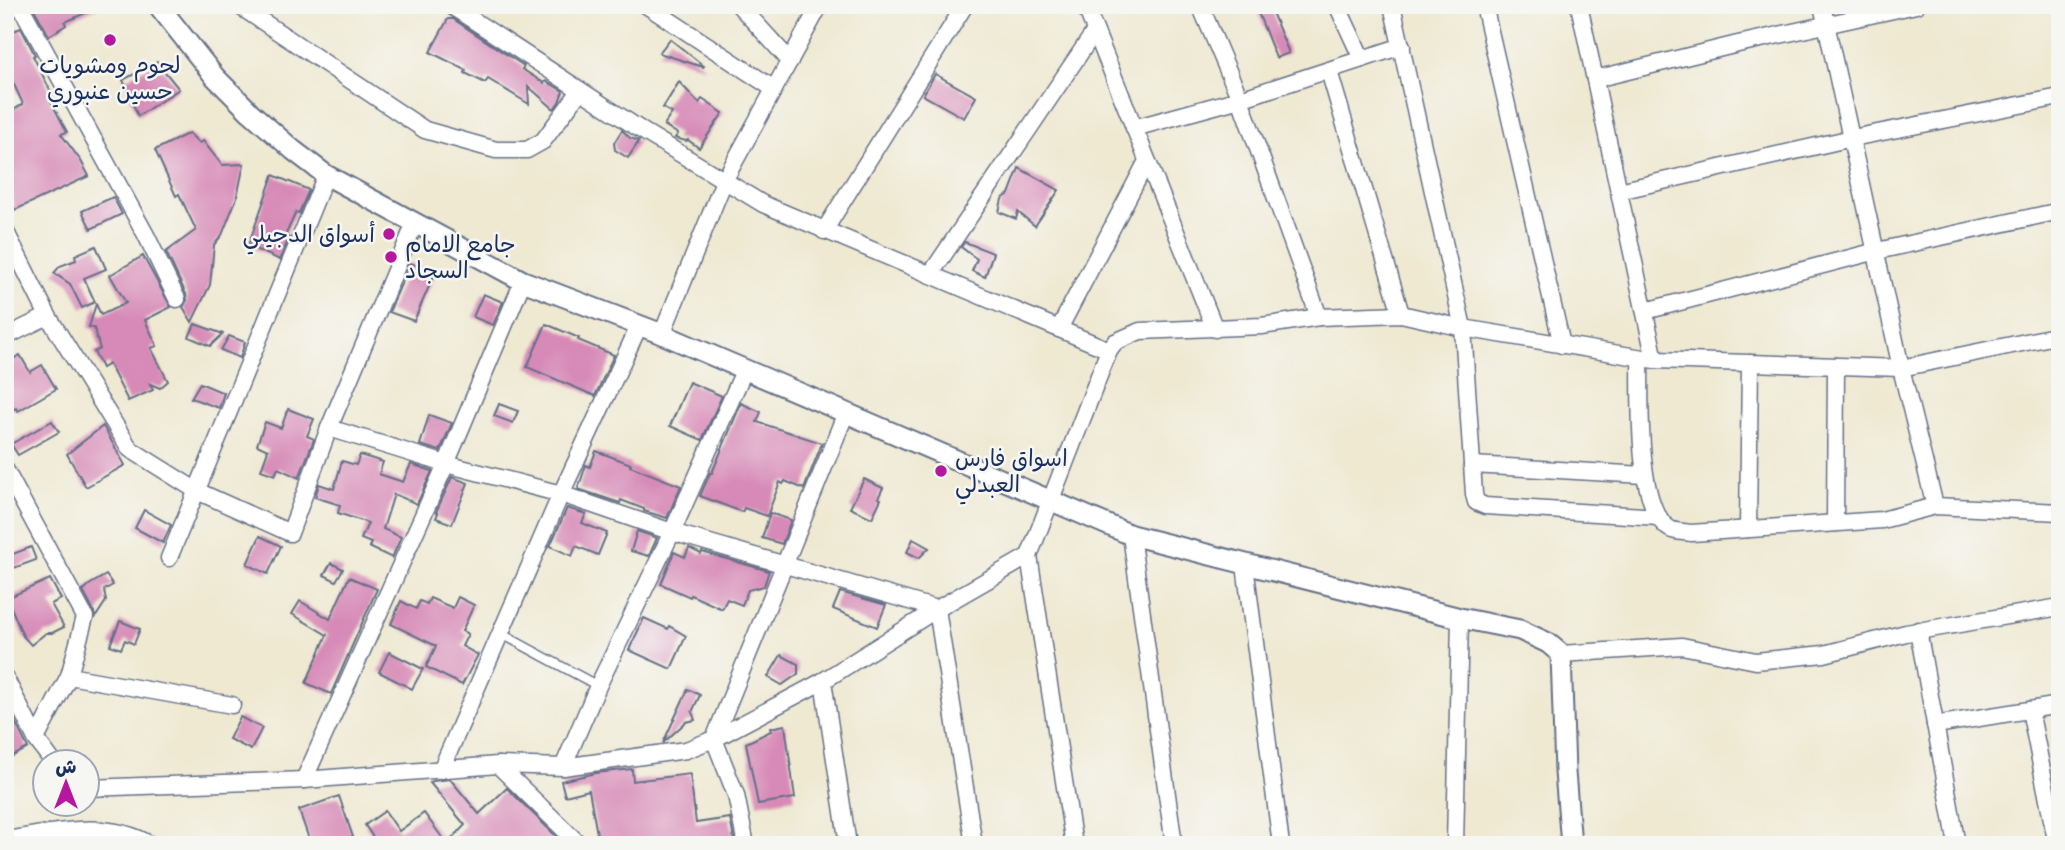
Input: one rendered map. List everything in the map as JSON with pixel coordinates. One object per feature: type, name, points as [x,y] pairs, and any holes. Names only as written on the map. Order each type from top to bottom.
[{"type":"street","points":[[20,5],[146,235],[177,299]]},
{"type":"street","points":[[158,5],[215,77],[293,150],[326,175],[523,281],[662,334],[845,415],[1131,535],[1460,618],[1520,630],[1548,643],[1561,654],[1682,646],[1756,661],[1824,654],[1918,630],[2060,607]]},
{"type":"street","points":[[238,5],[425,130],[496,150],[527,150],[543,141],[580,91]]},
{"type":"street","points":[[450,5],[580,91],[763,204],[1110,350]]},
{"type":"street","points":[[646,5],[774,89]]},
{"type":"street","points":[[739,5],[790,61]]},
{"type":"street","points":[[662,334],[724,181],[820,5]]},
{"type":"street","points":[[824,231],[965,5]]},
{"type":"street","points":[[1085,5],[1215,328]]},
{"type":"street","points":[[1200,5],[1240,99],[1319,317]]},
{"type":"street","points":[[1338,5],[1362,59]]},
{"type":"street","points":[[1392,5],[1463,328],[1476,502],[1485,506],[1659,517]]},
{"type":"street","points":[[1579,5],[1645,311],[1648,359],[1644,475],[1650,499],[1659,517],[1670,529],[1691,533],[1882,520],[1935,506],[2060,512]]},
{"type":"street","points":[[1822,5],[1901,368],[1935,506]]},
{"type":"street","points":[[1595,79],[1916,5]]},
{"type":"street","points":[[1487,6],[1562,345]]},
{"type":"street","points":[[930,275],[1095,31]]},
{"type":"street","points":[[1134,128],[1240,99],[1402,46]]},
{"type":"street","points":[[1329,71],[1401,314]]},
{"type":"street","points":[[1619,191],[1852,138],[2060,97]]},
{"type":"street","points":[[1059,329],[1147,160]]},
{"type":"street","points":[[169,558],[326,175]]},
{"type":"street","points":[[1645,311],[1877,251],[2060,211]]},
{"type":"street","points":[[5,230],[48,316],[130,449],[197,491],[290,533],[329,428],[415,223]]},
{"type":"street","points":[[304,780],[446,464],[523,281]]},
{"type":"street","points":[[1074,845],[1029,556],[1115,342],[1140,331],[1262,326],[1319,317],[1401,314],[1463,328],[1648,359],[1901,368],[2060,335]]},
{"type":"street","points":[[5,337],[48,316]]},
{"type":"street","points":[[441,770],[561,494],[639,326]]},
{"type":"street","points":[[1748,529],[1750,363]]},
{"type":"street","points":[[1835,523],[1836,366]]},
{"type":"street","points":[[563,766],[744,371]]},
{"type":"street","points":[[746,845],[736,795],[714,739],[845,415]]},
{"type":"street","points":[[329,428],[446,464],[561,494],[672,532],[937,610]]},
{"type":"street","points":[[1472,466],[1644,475]]},
{"type":"street","points":[[5,469],[85,617],[69,676],[36,739]]},
{"type":"street","points":[[1131,535],[1174,845]]},
{"type":"street","points":[[102,787],[304,780],[498,765],[563,766],[686,750],[714,739],[823,681],[1029,556]]},
{"type":"street","points":[[1245,565],[1281,845]]},
{"type":"street","points":[[937,610],[974,845]]},
{"type":"street","points":[[1455,845],[1460,618]]},
{"type":"street","points":[[1918,630],[1957,845]]},
{"type":"street","points":[[1561,654],[1564,772],[1571,845]]},
{"type":"street","points":[[69,676],[232,705]]},
{"type":"street","points":[[5,677],[43,748]]},
{"type":"street","points":[[823,681],[848,845]]},
{"type":"street","points":[[1935,725],[2060,705]]},
{"type":"street","points":[[2030,710],[2057,845]]},
{"type":"street","points":[[498,765],[577,844]]},
{"type":"street","points":[[5,840],[34,840],[84,829],[104,829],[124,833],[151,845]]},
{"type":"lane","points":[[500,633],[598,686]]},
{"type":"building","points":[[103,5],[65,22],[66,25],[49,36],[33,7]]},
{"type":"building","points":[[1255,5],[1269,5],[1289,53],[1276,58]]},
{"type":"building","points":[[448,19],[453,19],[524,66],[522,69],[544,83],[546,81],[563,91],[554,109],[528,86],[529,104],[488,79],[485,83],[430,52]]},
{"type":"building","points":[[21,28],[52,94],[48,96],[67,132],[61,134],[89,176],[15,210],[5,182],[5,115],[23,104],[5,65],[5,34]]},
{"type":"building","points":[[670,39],[704,66],[659,53]]},
{"type":"building","points":[[157,62],[179,89],[138,116],[123,80]]},
{"type":"building","points":[[935,74],[976,97],[964,118],[923,95]]},
{"type":"building","points":[[679,82],[699,103],[702,99],[723,113],[699,148],[688,140],[675,138],[678,134],[664,125],[672,113],[663,108]]},
{"type":"building","points":[[622,130],[630,138],[639,141],[628,158],[615,150],[614,143]]},
{"type":"building","points":[[189,133],[199,143],[203,141],[222,165],[244,164],[237,197],[222,235],[214,245],[210,285],[192,322],[183,307],[187,300],[186,294],[166,252],[196,230],[179,194],[176,196],[155,150]]},
{"type":"building","points":[[1019,168],[1059,190],[1035,226],[1018,212],[1016,219],[999,212],[1002,199],[1009,194]]},
{"type":"building","points":[[273,175],[309,190],[285,236],[289,238],[280,260],[248,246]]},
{"type":"building","points":[[113,197],[122,214],[91,229],[82,211]]},
{"type":"building","points":[[965,242],[993,253],[985,277],[972,271],[977,259],[961,247]]},
{"type":"building","points":[[96,246],[106,269],[84,278],[95,302],[82,308],[70,284],[54,273],[60,266],[76,260],[75,255]]},
{"type":"building","points":[[143,256],[171,307],[145,320],[157,346],[151,348],[168,381],[160,388],[150,384],[153,390],[128,401],[109,364],[102,368],[94,352],[100,349],[94,328],[89,327],[96,304],[101,315],[126,303],[110,275]]},
{"type":"building","points":[[410,263],[435,273],[414,321],[389,312]]},
{"type":"building","points":[[483,294],[503,302],[493,325],[473,317]]},
{"type":"building","points":[[195,324],[223,334],[210,346],[189,337]]},
{"type":"building","points":[[546,324],[614,355],[595,396],[527,367]]},
{"type":"building","points":[[229,336],[245,342],[240,358],[221,350]]},
{"type":"building","points":[[20,355],[30,372],[42,365],[56,389],[18,411],[16,408],[5,414],[5,363]]},
{"type":"building","points":[[689,382],[722,396],[702,440],[670,426]]},
{"type":"building","points":[[200,383],[224,393],[219,408],[191,398]]},
{"type":"building","points":[[741,403],[761,412],[757,422],[822,443],[804,489],[785,481],[783,484],[780,482],[767,516],[744,508],[742,512],[700,496]]},
{"type":"building","points":[[499,404],[518,411],[513,423],[494,416]]},
{"type":"building","points":[[288,409],[314,419],[307,436],[314,439],[299,478],[278,468],[275,475],[261,470],[268,450],[257,445],[265,422],[281,428]]},
{"type":"building","points":[[429,415],[452,423],[440,451],[420,445]]},
{"type":"building","points":[[52,421],[59,432],[18,455],[11,444]]},
{"type":"building","points":[[103,426],[125,465],[86,487],[67,454]]},
{"type":"building","points":[[596,451],[681,486],[667,518],[621,500],[620,503],[578,489],[586,465],[590,467]]},
{"type":"building","points":[[360,455],[383,462],[379,474],[403,482],[411,464],[432,471],[417,504],[394,494],[383,529],[401,537],[392,558],[369,547],[371,543],[361,539],[368,523],[338,513],[340,505],[315,497],[319,484],[334,489],[342,461],[356,465]]},
{"type":"building","points":[[452,477],[468,483],[452,524],[436,518],[436,512]]},
{"type":"building","points":[[864,479],[883,488],[872,518],[850,508]]},
{"type":"building","points":[[567,508],[586,514],[582,523],[607,533],[598,555],[576,546],[572,556],[550,546]]},
{"type":"building","points":[[144,510],[171,525],[163,543],[135,528]]},
{"type":"building","points":[[770,513],[791,520],[782,544],[762,538]]},
{"type":"building","points":[[637,531],[657,538],[649,556],[631,551]]},
{"type":"building","points":[[260,536],[281,546],[268,574],[247,564]]},
{"type":"building","points":[[913,539],[929,548],[919,558],[907,552]]},
{"type":"building","points":[[31,547],[36,560],[11,569],[5,557]]},
{"type":"building","points":[[689,548],[701,554],[702,552],[769,571],[764,586],[748,590],[742,605],[727,599],[722,609],[661,584],[674,552],[685,557]]},
{"type":"building","points":[[331,563],[343,569],[336,581],[324,575]]},
{"type":"building","points":[[106,575],[113,585],[104,590],[106,601],[95,618],[83,591]]},
{"type":"building","points":[[349,577],[377,589],[331,694],[306,683],[327,635],[292,614],[300,601],[330,619]]},
{"type":"building","points":[[50,579],[61,599],[51,604],[64,627],[46,633],[31,645],[23,636],[7,598]]},
{"type":"building","points":[[840,592],[886,605],[877,627],[833,609]]},
{"type":"building","points":[[458,597],[474,605],[462,631],[468,634],[462,646],[478,655],[462,685],[426,667],[436,646],[391,624],[401,601],[416,609],[420,601],[427,604],[430,598],[453,608]]},
{"type":"building","points":[[644,618],[668,629],[669,626],[686,636],[671,669],[629,650]]},
{"type":"building","points":[[120,621],[140,629],[134,644],[125,640],[121,649],[110,645]]},
{"type":"building","points":[[389,652],[423,669],[412,689],[379,672]]},
{"type":"building","points":[[781,655],[798,664],[798,674],[782,685],[768,677]]},
{"type":"building","points":[[688,689],[700,695],[692,712],[695,720],[686,722],[663,743]]},
{"type":"building","points":[[5,701],[28,748],[5,760]]},
{"type":"building","points":[[240,717],[262,728],[251,750],[229,739]]},
{"type":"building","points":[[785,725],[795,798],[758,804],[746,743],[771,731],[770,728]]},
{"type":"building","points":[[632,769],[633,781],[690,774],[696,823],[730,818],[735,845],[659,845],[658,840],[632,845],[599,845],[589,790],[565,796],[561,781]]},
{"type":"building","points":[[450,779],[479,814],[507,788],[561,841],[557,845],[378,845],[365,825],[385,811],[399,831],[424,813],[447,844],[465,825],[430,783]]},
{"type":"building","points":[[339,796],[353,837],[329,845],[311,845],[299,810]]},
{"type":"place","name":"لحوم ومشويات حسين عنبوري","points":[[110,40]]},
{"type":"place","name":"أسواق الدجيلي","points":[[389,234]]},
{"type":"place","name":"جامع الامام السجاد","points":[[391,257]]},
{"type":"place","name":"اسواق فارس العبدلي","points":[[941,471]]}]
